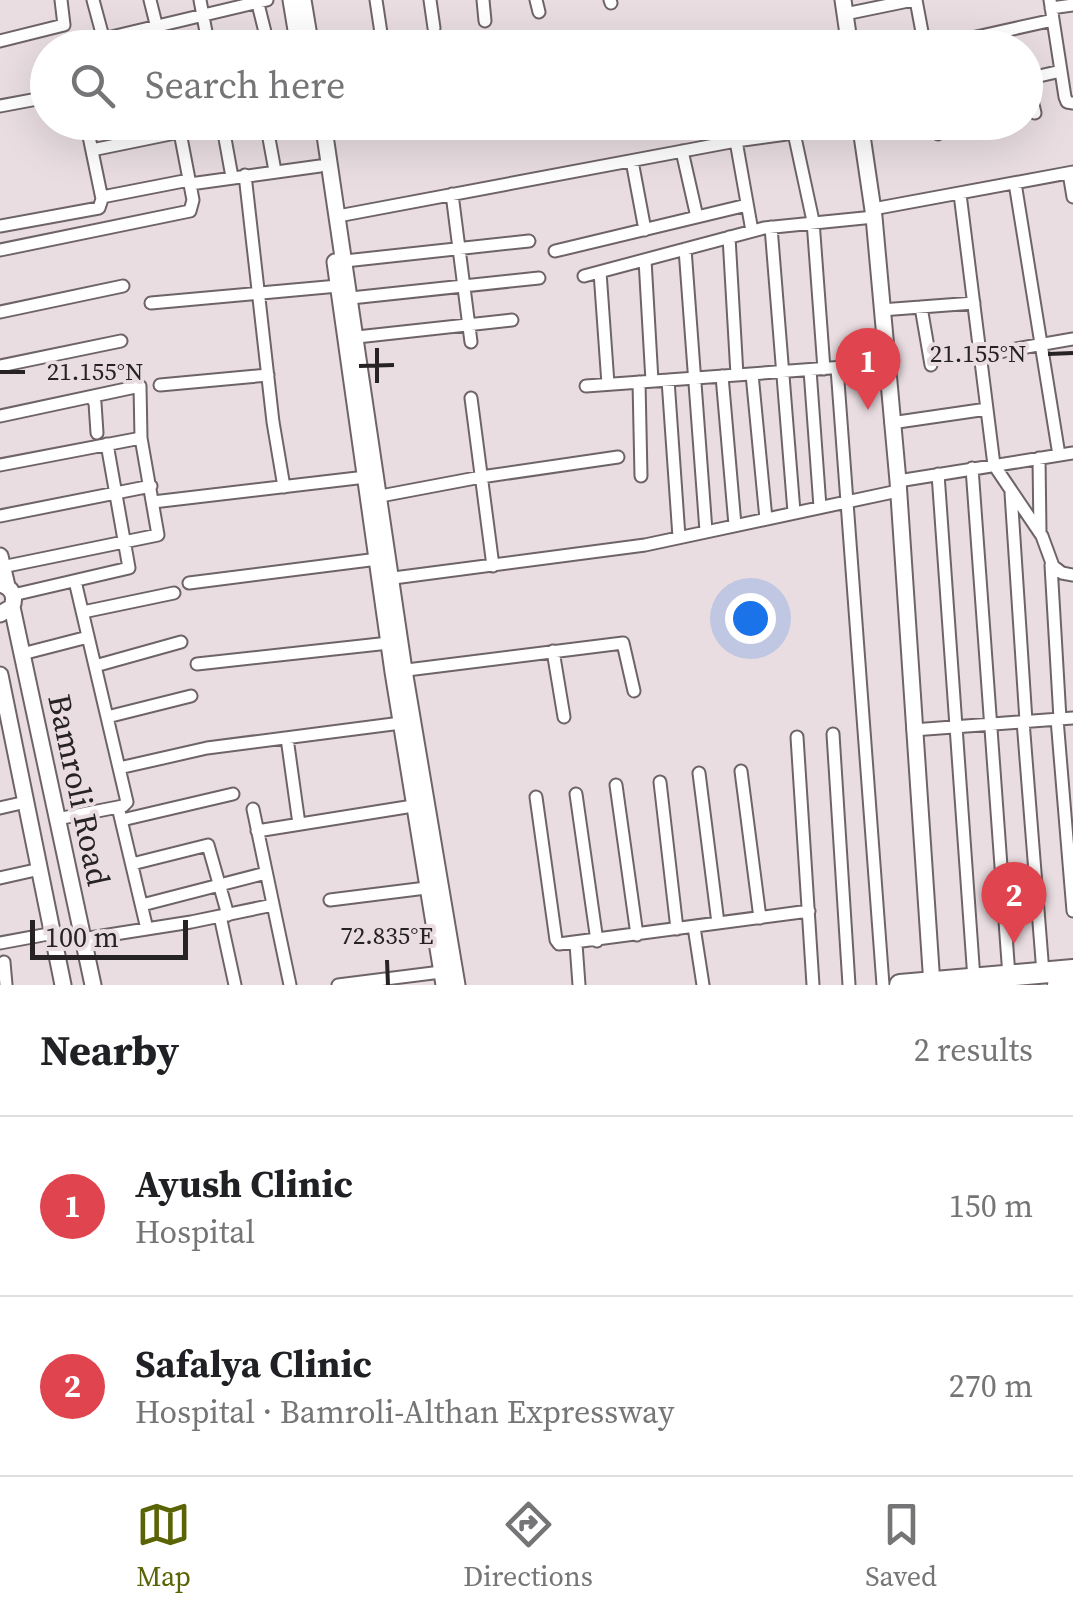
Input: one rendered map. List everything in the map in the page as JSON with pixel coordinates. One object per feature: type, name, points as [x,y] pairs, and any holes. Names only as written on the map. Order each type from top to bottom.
[{"type":"main road","points":[[1050,979],[1073,970]]},
{"type":"main road","points":[[900,985],[1009,976],[1073,984]]},
{"type":"street","points":[[44,30],[64,25],[62,0]]},
{"type":"street","points":[[93,0],[101,30]]},
{"type":"street","points":[[150,0],[157,30]]},
{"type":"street","points":[[200,0],[206,30]]},
{"type":"street","points":[[290,0],[296,30]]},
{"type":"street","points":[[303,0],[308,30]]},
{"type":"street","points":[[376,0],[380,30]]},
{"type":"street","points":[[430,0],[434,28]]},
{"type":"street","points":[[482,0],[485,20]]},
{"type":"street","points":[[844,7],[914,0],[922,30]]},
{"type":"street","points":[[144,30],[260,1],[266,30]]},
{"type":"street","points":[[984,30],[1073,4]]},
{"type":"street","points":[[1052,9],[1065,100],[1073,103]]},
{"type":"street","points":[[0,41],[30,34]]},
{"type":"street","points":[[1059,57],[1073,55]]},
{"type":"street","points":[[1043,75],[1061,71]]},
{"type":"street","points":[[0,106],[30,100]]},
{"type":"street","points":[[0,226],[94,210],[102,204],[90,140]]},
{"type":"street","points":[[92,150],[130,140]]},
{"type":"street","points":[[0,250],[185,214],[193,205],[182,140]]},
{"type":"street","points":[[228,140],[239,176],[259,295],[284,487]]},
{"type":"street","points":[[269,140],[275,172]]},
{"type":"street","points":[[316,140],[366,477],[375,497],[378,560],[387,579],[389,643],[398,671],[457,985]]},
{"type":"street","points":[[326,140],[357,338],[401,723],[442,978],[338,985]]},
{"type":"street","points":[[338,216],[749,140]]},
{"type":"street","points":[[796,140],[813,221],[824,369],[847,501],[884,985]]},
{"type":"street","points":[[863,140],[874,213],[898,486],[932,984]]},
{"type":"street","points":[[736,142],[752,231]]},
{"type":"street","points":[[682,151],[698,217]]},
{"type":"street","points":[[632,161],[645,230]]},
{"type":"street","points":[[102,197],[320,166]]},
{"type":"street","points":[[584,276],[752,231],[874,213],[1071,173],[1073,198]]},
{"type":"street","points":[[1016,183],[1058,455]]},
{"type":"street","points":[[452,194],[472,342]]},
{"type":"street","points":[[960,194],[994,465],[1040,532],[1056,570],[1073,575]]},
{"type":"street","points":[[555,252],[747,205]]},
{"type":"street","points":[[771,227],[794,512]]},
{"type":"street","points":[[729,237],[737,375]]},
{"type":"street","points":[[346,262],[530,240]]},
{"type":"street","points":[[685,249],[706,531]]},
{"type":"street","points":[[641,476],[645,260]]},
{"type":"street","points":[[600,272],[608,384]]},
{"type":"street","points":[[351,298],[539,278]]},
{"type":"street","points":[[0,312],[123,286]]},
{"type":"street","points":[[151,302],[338,286]]},
{"type":"street","points":[[881,310],[974,303]]},
{"type":"street","points":[[922,307],[932,365]]},
{"type":"street","points":[[357,338],[512,320]]},
{"type":"street","points":[[981,355],[1073,339]]},
{"type":"street","points":[[0,366],[121,342]]},
{"type":"street","points":[[586,386],[885,364]]},
{"type":"street","points":[[820,507],[824,369]]},
{"type":"street","points":[[752,374],[766,518]]},
{"type":"street","points":[[160,386],[268,375]]},
{"type":"street","points":[[722,376],[735,525]]},
{"type":"street","points":[[668,380],[679,537]]},
{"type":"street","points":[[0,416],[140,386],[141,438],[158,535],[1,561]]},
{"type":"street","points":[[91,397],[97,433]]},
{"type":"street","points":[[471,398],[493,566]]},
{"type":"street","points":[[891,423],[988,409]]},
{"type":"street","points":[[0,465],[141,438]]},
{"type":"street","points":[[6,597],[129,568],[107,444]]},
{"type":"street","points":[[387,579],[679,537],[847,501],[938,474],[1073,452]]},
{"type":"street","points":[[375,497],[618,457]]},
{"type":"street","points":[[1039,458],[1040,532]]},
{"type":"street","points":[[972,468],[1009,976]]},
{"type":"street","points":[[938,474],[974,979]]},
{"type":"street","points":[[153,502],[366,477]]},
{"type":"street","points":[[0,516],[151,486]]},
{"type":"street","points":[[1011,489],[1024,721],[1050,979]]},
{"type":"street","points":[[189,583],[378,560]]},
{"type":"street","name":"Bamroli Road","points":[[1,561],[93,985]]},
{"type":"street","points":[[1051,561],[1073,911]]},
{"type":"street","points":[[75,582],[127,802],[120,814],[147,929]]},
{"type":"street","points":[[82,612],[174,593]]},
{"type":"street","points":[[22,654],[88,637]]},
{"type":"street","points":[[95,666],[181,642]]},
{"type":"street","points":[[398,671],[623,642],[634,691]]},
{"type":"street","points":[[197,664],[389,643]]},
{"type":"street","points":[[554,651],[564,717]]},
{"type":"street","name":"Bamroli Road","points":[[1,683],[7,749],[26,802],[63,985]]},
{"type":"street","points":[[107,717],[191,696]]},
{"type":"street","points":[[913,730],[1063,719]]},
{"type":"street","points":[[119,768],[207,748],[401,723]]},
{"type":"street","points":[[832,734],[849,985]]},
{"type":"street","points":[[798,737],[813,985]]},
{"type":"street","points":[[287,738],[300,824]]},
{"type":"street","points":[[741,771],[760,918]]},
{"type":"street","points":[[699,774],[718,923]]},
{"type":"street","points":[[660,782],[678,929]]},
{"type":"street","points":[[616,785],[637,935]]},
{"type":"street","points":[[57,819],[120,814],[234,794]]},
{"type":"street","points":[[576,794],[597,940]]},
{"type":"street","points":[[536,797],[556,940],[562,945],[808,910]]},
{"type":"street","points":[[0,808],[26,802]]},
{"type":"street","points":[[258,831],[413,806]]},
{"type":"street","points":[[253,809],[290,985]]},
{"type":"street","points":[[132,864],[208,845],[221,885],[235,985]]},
{"type":"street","points":[[0,878],[40,868]]},
{"type":"street","points":[[142,906],[266,873]]},
{"type":"street","points":[[330,900],[426,888]]},
{"type":"street","points":[[83,939],[273,905]]},
{"type":"street","points":[[694,927],[703,985]]},
{"type":"street","points":[[0,943],[54,933]]},
{"type":"street","points":[[576,944],[580,985]]},
{"type":"street","points":[[4,962],[6,985]]},
{"type":"place","name":"Ayush Clinic","points":[[868,410]]},
{"type":"place","name":"Safalya Clinic","points":[[1014,944]]}]
